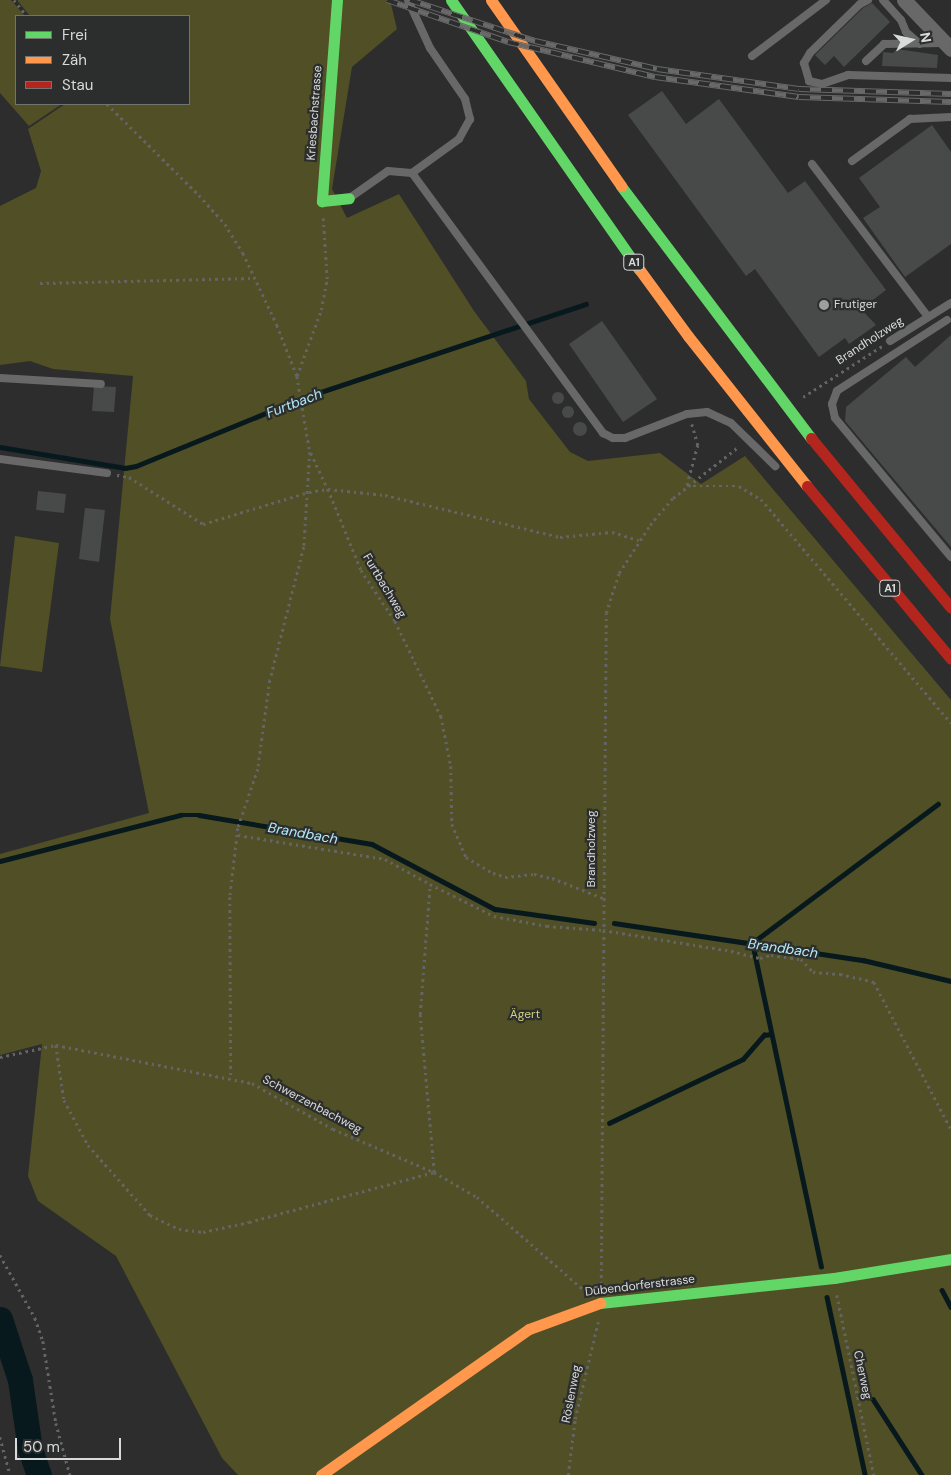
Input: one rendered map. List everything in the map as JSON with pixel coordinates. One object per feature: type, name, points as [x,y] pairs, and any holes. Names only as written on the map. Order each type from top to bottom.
[{"type":"main road","name":"Kriesbachstrasse","points":[[337,0],[322,200],[349,198]]},
{"type":"main road","name":"A1","points":[[451,0],[643,275],[830,515],[951,659]]},
{"type":"main road","points":[[491,0],[586,139],[710,308],[833,466],[951,608]]},
{"type":"main road","name":"Dübendorferstrasse","points":[[321,1475],[529,1329],[571,1311],[599,1303],[834,1278],[951,1259]]},
{"type":"street","points":[[904,0],[948,46]]},
{"type":"lane","points":[[349,198],[388,171],[412,173],[459,139],[470,118],[465,100],[430,48],[408,0]]},
{"type":"lane","points":[[752,56],[826,0]]},
{"type":"lane","points":[[868,0],[860,4],[810,53],[804,64],[809,80],[822,84],[848,75],[951,78]]},
{"type":"lane","points":[[882,0],[901,20],[906,32],[920,44]]},
{"type":"lane","points":[[866,61],[884,44],[948,46]]},
{"type":"lane","points":[[852,161],[910,119],[951,117]]},
{"type":"lane","points":[[812,164],[928,317]]},
{"type":"lane","points":[[412,173],[603,433],[613,438],[625,438],[686,414],[712,413],[730,423],[830,515]]},
{"type":"lane","name":"Brandholzweg","points":[[890,341],[951,303]]},
{"type":"lane","points":[[948,320],[837,391],[832,404],[835,418],[951,557]]},
{"type":"lane","points":[[0,378],[101,384]]},
{"type":"lane","points":[[0,458],[107,473]]},
{"type":"path","points":[[14,0],[26,15]]},
{"type":"path","points":[[109,105],[225,224],[256,278],[297,376],[310,452],[310,492],[304,547],[270,680],[258,769],[240,815],[238,828],[230,897],[231,1077]]},
{"type":"path","points":[[297,376],[321,310],[327,279],[324,224]]},
{"type":"path","points":[[40,283],[256,278]]},
{"type":"path","name":"Brandholzweg","points":[[802,398],[890,341]]},
{"type":"path","points":[[698,436],[698,452],[687,486],[739,486],[761,499],[951,723]]},
{"type":"path","name":"Brandholzweg","points":[[599,1303],[606,613],[614,585],[639,540],[661,511],[687,486],[738,447]]},
{"type":"path","name":"Furtbachweg","points":[[310,452],[361,570],[395,621],[441,716],[451,766],[452,824],[466,857],[493,873],[505,877],[534,874],[552,878],[603,898]]},
{"type":"path","points":[[107,473],[129,477],[203,524],[310,492],[328,490],[385,495],[560,538],[612,532],[639,540]]},
{"type":"path","points":[[238,835],[385,859],[494,916],[547,926],[603,930],[731,950],[750,957],[760,958],[771,955],[801,960],[813,972],[840,974],[874,982],[951,1129]]},
{"type":"path","points":[[56,1045],[64,1100],[88,1145],[150,1215],[179,1229],[204,1232],[249,1222],[434,1172],[420,1014],[430,884]]},
{"type":"path","name":"Schwerzenbachweg","points":[[0,1057],[56,1045],[231,1077],[252,1083],[333,1129],[434,1172],[476,1197],[599,1303]]},
{"type":"path","points":[[0,1255],[35,1318],[43,1341],[56,1423],[70,1475]]},
{"type":"path","name":"Cherweg","points":[[834,1278],[874,1475]]},
{"type":"path","name":"Röslenweg","points":[[568,1475],[575,1419],[600,1317],[592,1319]]},
{"type":"path","points":[[0,1436],[10,1475]]},
{"type":"green space","points":[[0,0],[11,0],[24,15],[15,15],[15,105],[60,105],[29,126],[0,93]]},
{"type":"green space","name":"Ägert","points":[[17,0],[390,0],[397,29],[352,67],[332,189],[347,218],[399,194],[474,311],[526,381],[529,399],[570,452],[588,461],[660,453],[701,484],[745,456],[951,700],[951,1475],[238,1475],[222,1458],[116,1256],[38,1201],[28,1176],[42,1044],[0,1055],[0,854],[149,813],[110,619],[133,376],[53,369],[30,361],[0,365],[0,206],[36,188],[41,171],[28,129],[64,105],[190,105],[190,15],[29,15]]},
{"type":"green space","points":[[15,536],[59,543],[42,672],[0,666]]},
{"type":"building","points":[[872,3],[890,22],[844,67],[834,56],[825,65],[815,55],[863,8]]},
{"type":"building","points":[[897,49],[938,55],[937,68],[882,66],[883,52],[893,53]]},
{"type":"building","points":[[662,91],[686,124],[719,99],[788,193],[805,181],[886,290],[861,309],[876,325],[849,344],[845,338],[819,357],[755,269],[746,276],[628,115]]},
{"type":"building","points":[[932,125],[951,152],[951,244],[905,277],[863,218],[880,207],[859,178]]},
{"type":"building","points":[[602,321],[657,399],[623,422],[569,344]]},
{"type":"building","points":[[951,335],[951,547],[845,421],[846,407],[906,357],[915,367]]},
{"type":"building","points":[[94,386],[116,387],[114,412],[92,411]]},
{"type":"building","points":[[560,392],[563,393],[563,403],[556,404],[553,403],[552,396],[553,393]]},
{"type":"building","points":[[566,406],[570,406],[574,412],[570,418],[566,418],[562,414],[562,410]]},
{"type":"building","points":[[580,422],[585,424],[587,429],[585,434],[580,436],[575,434],[573,429],[575,424]]},
{"type":"building","points":[[38,491],[66,494],[64,513],[36,510]]},
{"type":"building","points":[[85,508],[105,510],[99,562],[79,559]]},
{"type":"waterway","name":"Furtbach","points":[[0,447],[125,468],[136,466],[303,398],[586,304]]},
{"type":"waterway","points":[[821,1267],[752,943],[938,804]]},
{"type":"waterway","name":"Brandbach","points":[[0,861],[181,815],[199,815],[372,844],[495,909],[594,923]]},
{"type":"waterway","name":"Brandbach","points":[[614,923],[863,960],[951,981]]},
{"type":"waterway","points":[[609,1123],[743,1059],[764,1035],[771,1034]]},
{"type":"waterway","points":[[942,1290],[951,1307]]},
{"type":"waterway","points":[[827,1297],[865,1475]]},
{"type":"waterway","points":[[0,1319],[20,1380],[30,1449],[39,1475]]},
{"type":"waterway","points":[[873,1399],[922,1475]]},
{"type":"railway","points":[[387,0],[508,42],[655,77],[799,97],[951,102]]},
{"type":"railway","points":[[410,0],[535,41],[657,69],[799,89],[951,94]]},
{"type":"traffic: fast","points":[[337,0],[322,201],[349,198]]},
{"type":"traffic: fast","points":[[451,0],[639,269]]},
{"type":"traffic: fast","points":[[621,186],[811,438]]},
{"type":"traffic: fast","points":[[600,1303],[834,1278],[951,1259]]},
{"type":"traffic: slow","points":[[491,0],[621,186]]},
{"type":"traffic: slow","points":[[639,269],[688,336],[807,486]]},
{"type":"traffic: slow","points":[[321,1475],[529,1329],[600,1303]]},
{"type":"traffic: jam","points":[[811,438],[951,608]]},
{"type":"traffic: jam","points":[[807,486],[951,659]]},
{"type":"place","name":"Frutiger","points":[[824,305]]}]
